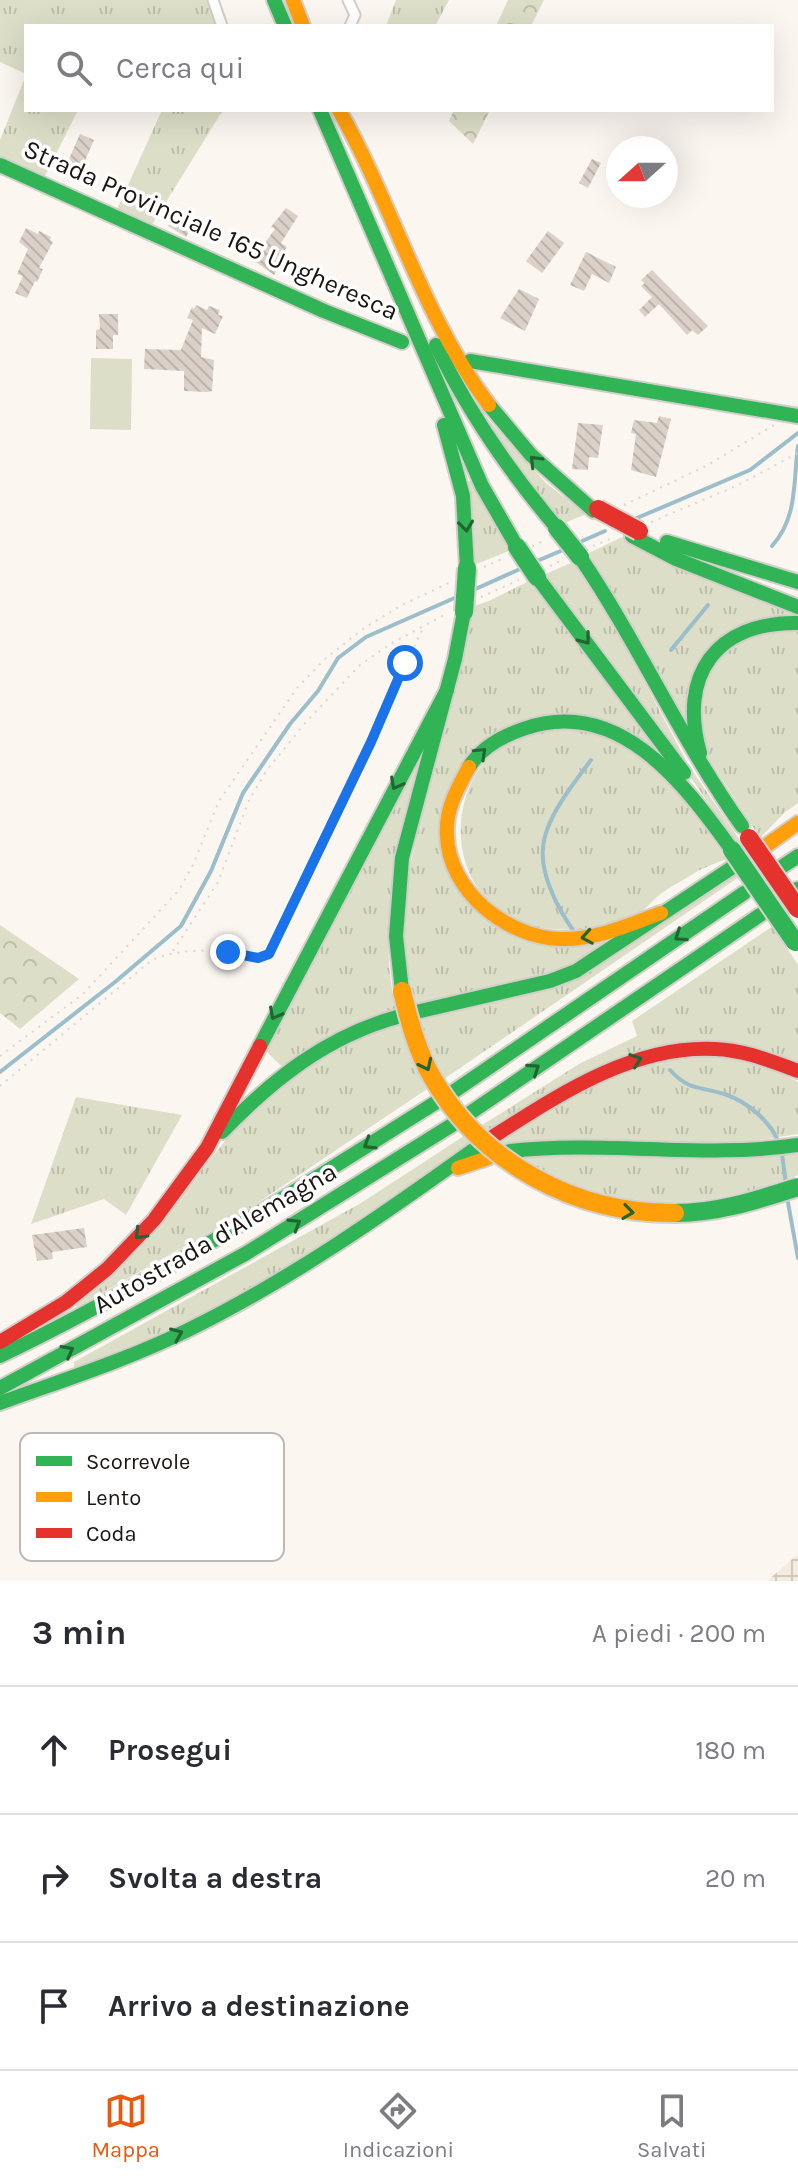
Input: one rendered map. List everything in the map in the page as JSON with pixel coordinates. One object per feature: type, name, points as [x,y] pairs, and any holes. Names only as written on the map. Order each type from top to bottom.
[{"type":"main road","points":[[274,0],[284,24]]},
{"type":"main road","points":[[293,0],[302,24]]},
{"type":"main road","points":[[321,112],[482,486],[534,575],[643,715],[689,781],[731,859]]},
{"type":"main road","points":[[340,112],[432,337],[475,421],[554,532],[578,555],[606,592],[713,789],[753,837]]},
{"type":"main road","points":[[340,112],[356,138],[430,309],[466,375],[516,442],[572,494],[603,510],[676,559],[798,607]]},
{"type":"main road","name":"Strada Provinciale 165 Ungheresca","points":[[0,165],[324,311],[402,342]]},
{"type":"main road","points":[[363,213],[450,441],[468,537],[469,606],[402,858],[396,936],[402,991],[414,1036],[437,1086],[488,1147],[516,1170],[586,1203],[625,1212],[666,1215],[709,1213],[798,1187]]},
{"type":"main road","points":[[470,361],[794,415]]},
{"type":"main road","points":[[633,532],[798,582]]},
{"type":"main road","points":[[798,623],[773,622],[737,634],[717,649],[697,682],[692,719],[702,759],[798,909]]},
{"type":"main road","points":[[207,1148],[447,690]]},
{"type":"main road","points":[[661,913],[597,936],[574,939],[550,939],[519,932],[502,922],[475,901],[458,878],[449,850],[448,821],[452,794],[467,767],[506,732],[528,723],[579,719],[602,725],[643,748],[685,786],[731,859],[797,944]]},
{"type":"main road","points":[[753,837],[798,823]]},
{"type":"main road","points":[[416,1012],[550,981],[576,971],[602,956],[731,859]]},
{"type":"main road","points":[[453,1092],[744,893]]},
{"type":"main road","points":[[470,1113],[760,915]]},
{"type":"main road","points":[[0,1342],[66,1302],[107,1269],[154,1220],[207,1148],[249,1102],[278,1077],[317,1049],[357,1030],[397,1017]]},
{"type":"main road","points":[[494,1136],[614,1067],[683,1048],[712,1047],[747,1052],[798,1071]]},
{"type":"main road","name":"Autostrada d'Alemagna","points":[[0,1356],[41,1338],[230,1234],[435,1103]]},
{"type":"main road","name":"Autostrada d'Alemagna","points":[[0,1388],[245,1254],[452,1125]]},
{"type":"main road","points":[[510,1151],[565,1147],[721,1152],[798,1145]]},
{"type":"main road","points":[[0,1403],[184,1331],[241,1302],[441,1174],[482,1153]]},
{"type":"street","points":[[213,0],[221,24]]},
{"type":"street","points":[[348,0],[355,15],[351,24]]},
{"type":"path","points":[[603,510],[706,466],[794,415]]},
{"type":"path","points":[[469,606],[736,486],[798,453]]},
{"type":"path","points":[[0,1056],[83,994],[179,890],[192,867],[219,801],[297,688],[316,668],[364,628],[402,605],[554,532]]},
{"type":"path","points":[[0,1086],[152,960],[173,952],[228,952],[258,958],[269,954],[423,628],[392,643],[360,665],[306,722],[267,770],[249,800],[218,882],[173,952]]},
{"type":"shaded area","points":[[798,1554],[798,1581],[767,1581]]},
{"type":"green space","points":[[0,0],[213,0],[221,24],[24,24],[24,73],[0,62]]},
{"type":"green space","points":[[396,0],[449,0],[436,24],[387,24]]},
{"type":"green space","points":[[508,0],[544,0],[532,24],[497,24]]},
{"type":"green space","points":[[24,80],[24,112],[77,112],[41,184],[0,165],[0,140]]},
{"type":"green space","points":[[161,112],[222,112],[148,231],[114,216]]},
{"type":"green space","points":[[453,112],[489,112],[473,144],[449,121]]},
{"type":"green space","points":[[91,358],[132,359],[131,430],[90,429]]},
{"type":"green space","points":[[478,408],[547,484],[586,514],[562,524],[515,471]]},
{"type":"green space","points":[[464,481],[470,481],[509,551],[474,565]]},
{"type":"green space","points":[[622,537],[645,550],[798,612],[729,630],[686,722],[587,554]]},
{"type":"green space","points":[[573,562],[607,612],[689,766],[742,843],[738,846],[543,575]]},
{"type":"green space","points":[[531,580],[655,747],[546,714],[464,766],[447,845],[503,927],[608,939],[612,943],[551,974],[412,1006],[404,948],[406,883],[471,607]]},
{"type":"green space","points":[[765,629],[798,630],[798,803],[760,838],[709,759],[699,725],[704,677],[726,649]]},
{"type":"green space","points":[[534,729],[601,732],[651,763],[688,804],[727,859],[664,891],[639,913],[613,923],[586,929],[560,929],[513,919],[489,902],[472,879],[463,852],[461,824],[467,795],[480,768],[501,745]]},
{"type":"green space","points":[[415,766],[420,768],[390,920],[391,981],[397,1011],[281,1066],[265,1050]]},
{"type":"green space","points":[[736,872],[739,877],[444,1079],[415,1018],[632,944]]},
{"type":"green space","points":[[0,925],[79,979],[20,1029],[0,1013]]},
{"type":"green space","points":[[773,926],[798,965],[798,1065],[673,1043],[489,1132],[482,1125],[579,1064],[637,1036],[632,1021]]},
{"type":"green space","points":[[401,1022],[430,1087],[235,1218],[77,1307],[75,1302],[162,1219],[237,1126],[288,1076],[342,1043]]},
{"type":"green space","points":[[668,1056],[703,1056],[750,1062],[798,1082],[798,1134],[747,1142],[704,1144],[504,1146],[498,1140],[563,1099]]},
{"type":"green space","points":[[76,1097],[182,1115],[126,1215],[104,1199],[31,1224]]},
{"type":"green space","points":[[467,1134],[476,1142],[276,1275],[202,1314],[74,1369],[74,1362],[361,1203]]},
{"type":"green space","points":[[798,1150],[798,1175],[725,1196],[656,1202],[621,1198],[587,1189],[519,1156]]},
{"type":"building","points":[[80,134],[94,140],[76,181],[62,175]]},
{"type":"building","points":[[592,159],[601,163],[588,188],[579,183]]},
{"type":"building","points":[[286,208],[298,216],[281,243],[287,247],[279,258],[283,261],[274,275],[253,260],[275,229],[271,227]]},
{"type":"building","points":[[177,212],[186,217],[183,222],[192,227],[186,237],[168,226]]},
{"type":"building","points":[[26,228],[51,237],[53,242],[27,298],[15,293],[23,276],[17,274],[28,249],[19,242]]},
{"type":"building","points":[[548,231],[564,243],[542,273],[526,261]]},
{"type":"building","points":[[586,252],[616,267],[609,283],[592,274],[584,291],[570,285]]},
{"type":"building","points":[[652,270],[708,326],[698,335],[692,330],[687,335],[659,304],[645,317],[639,310],[652,297],[641,286],[645,283],[641,280]]},
{"type":"building","points":[[519,289],[539,299],[525,331],[500,318]]},
{"type":"building","points":[[196,305],[207,310],[209,306],[220,310],[218,315],[223,316],[215,334],[202,328],[201,357],[214,360],[212,391],[207,392],[184,391],[184,371],[144,369],[145,349],[181,350],[193,320],[187,318]]},
{"type":"building","points":[[99,314],[118,314],[118,335],[113,335],[113,349],[96,349]]},
{"type":"building","points":[[659,416],[671,419],[656,477],[631,470],[636,434],[631,433],[634,420],[657,423]]},
{"type":"building","points":[[578,423],[603,425],[598,458],[589,457],[588,470],[572,469]]},
{"type":"building","points":[[84,1228],[87,1247],[52,1252],[53,1259],[37,1261],[32,1235]]},
{"type":"waterway","points":[[637,518],[750,470],[798,433]]},
{"type":"waterway","points":[[772,546],[790,511],[798,446]]},
{"type":"waterway","points":[[580,542],[605,531]]},
{"type":"waterway","points":[[537,561],[563,550]]},
{"type":"waterway","points":[[471,591],[520,569]]},
{"type":"waterway","points":[[0,1072],[181,926],[211,871],[243,793],[290,724],[318,691],[338,658],[366,637],[459,596]]},
{"type":"waterway","points":[[671,650],[708,605]]},
{"type":"waterway","points":[[573,930],[551,891],[544,869],[543,848],[555,813],[591,760]]},
{"type":"waterway","points":[[670,1070],[690,1085],[742,1102],[764,1120],[778,1141]]},
{"type":"waterway","points":[[782,1154],[786,1184]]},
{"type":"waterway","points":[[787,1197],[798,1258]]},
{"type":"traffic: fast","points":[[274,0],[284,24]]},
{"type":"traffic: fast","points":[[321,112],[482,486],[517,547]]},
{"type":"traffic: fast","points":[[0,165],[324,311],[402,342]]},
{"type":"traffic: fast","points":[[436,345],[490,440],[557,528]]},
{"type":"traffic: fast","points":[[470,361],[798,416]]},
{"type":"traffic: fast","points":[[489,405],[531,455],[594,511]]},
{"type":"traffic: fast","points":[[444,425],[463,496],[467,568]]},
{"type":"traffic: fast","points":[[557,528],[580,557]]},
{"type":"traffic: fast","points":[[632,536],[676,559],[798,607]]},
{"type":"traffic: fast","points":[[667,542],[798,582]]},
{"type":"traffic: fast","points":[[517,547],[537,577]]},
{"type":"traffic: fast","points":[[580,557],[699,760],[742,826]]},
{"type":"traffic: fast","points":[[464,612],[467,568]]},
{"type":"traffic: fast","points":[[537,577],[684,773]]},
{"type":"traffic: fast","points":[[402,991],[396,936],[402,858],[455,659],[464,612]]},
{"type":"traffic: fast","points":[[700,753],[694,700],[700,677],[710,658],[725,643],[745,632],[769,625],[798,623]]},
{"type":"traffic: fast","points":[[260,1046],[447,690]]},
{"type":"traffic: fast","points":[[469,767],[493,744],[523,729],[557,722],[589,724],[618,734],[645,751],[692,798],[732,850]]},
{"type":"traffic: fast","points":[[732,850],[795,942]]},
{"type":"traffic: fast","points":[[783,866],[798,856]]},
{"type":"traffic: fast","points":[[416,1012],[550,981],[576,971],[730,869]]},
{"type":"traffic: fast","points":[[453,1092],[744,893]]},
{"type":"traffic: fast","points":[[470,1113],[760,915]]},
{"type":"traffic: fast","points":[[222,1132],[261,1094],[302,1062],[347,1036],[397,1017]]},
{"type":"traffic: fast","points":[[0,1356],[167,1268],[435,1103]]},
{"type":"traffic: fast","points":[[0,1388],[245,1254],[452,1125]]},
{"type":"traffic: fast","points":[[510,1151],[582,1147],[726,1150],[798,1145]]},
{"type":"traffic: fast","points":[[0,1403],[142,1351],[226,1311],[336,1245],[476,1148]]},
{"type":"traffic: fast","points":[[675,1213],[722,1208],[798,1187]]},
{"type":"traffic: slow","points":[[293,0],[302,24]]},
{"type":"traffic: slow","points":[[340,112],[426,297],[465,370],[489,405]]},
{"type":"traffic: slow","points":[[469,767],[450,809],[447,836],[450,856],[458,875],[484,908],[520,930],[560,939],[599,934],[661,913]]},
{"type":"traffic: slow","points":[[767,845],[798,823]]},
{"type":"traffic: slow","points":[[402,991],[418,1046],[432,1077],[453,1108],[477,1135],[505,1159],[535,1178],[602,1204],[638,1211],[675,1213]]},
{"type":"traffic: slow","points":[[458,1168],[488,1158]]},
{"type":"traffic: jam","points":[[598,509],[639,531]]},
{"type":"traffic: jam","points":[[749,838],[798,909]]},
{"type":"traffic: jam","points":[[0,1342],[66,1302],[107,1269],[154,1220],[207,1148],[260,1046]]},
{"type":"traffic: jam","points":[[494,1136],[598,1075],[655,1055],[685,1050],[736,1051],[798,1071]]},
{"type":"route","points":[[228,952],[258,958],[269,954],[371,742],[405,663]]}]
